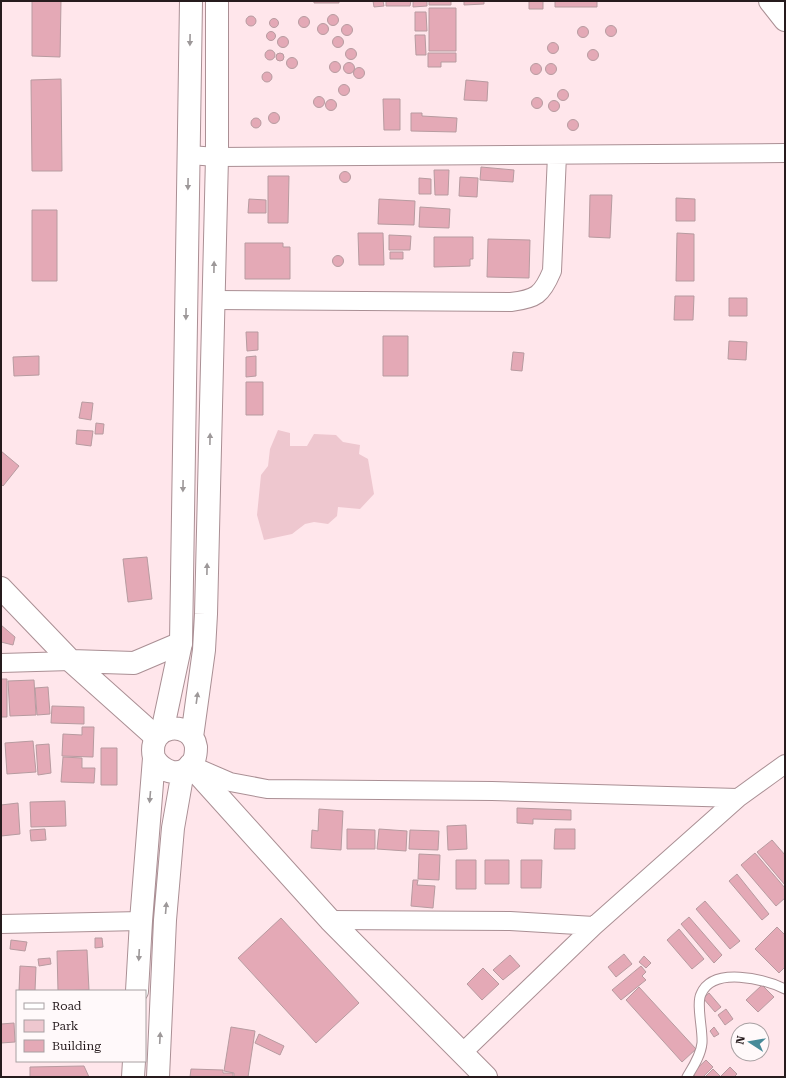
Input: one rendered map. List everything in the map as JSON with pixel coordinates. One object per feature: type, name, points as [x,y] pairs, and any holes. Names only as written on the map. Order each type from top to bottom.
[{"type":"main road","points":[[137,990],[141,921],[157,743],[181,643],[191,1]]},
{"type":"main road","points":[[192,737],[204,650],[206,621],[217,157],[217,1]]},
{"type":"main road","points":[[770,1],[785,20]]},
{"type":"main road","points":[[1,588],[71,661],[157,743]]},
{"type":"main road","points":[[71,661],[134,663],[181,643]]},
{"type":"main road","points":[[158,1077],[165,920],[173,828],[187,768],[194,759],[196,751],[192,737],[187,732],[174,728],[168,729],[157,743],[158,766],[166,771],[174,773],[187,768]]},
{"type":"main road","points":[[187,768],[330,920],[486,1077]]},
{"type":"main road","points":[[133,1077],[134,1062]]},
{"type":"street","points":[[189,155],[217,157],[785,153]]},
{"type":"street","points":[[214,300],[511,302],[529,299],[540,292],[552,272],[557,155]]},
{"type":"street","points":[[1,663],[71,661]]},
{"type":"street","points":[[462,1053],[594,926],[738,798],[785,764]]},
{"type":"street","points":[[187,768],[230,782],[267,789],[492,791],[738,798]]},
{"type":"street","points":[[330,920],[510,920],[594,926]]},
{"type":"street","points":[[1,924],[141,921]]},
{"type":"lane","points":[[687,1077],[697,1059],[702,1043],[699,1003],[700,995],[710,982],[728,978],[755,978],[773,983],[785,989]]},
{"type":"green space","points":[[278,430],[290,433],[290,446],[307,446],[314,434],[336,435],[343,442],[360,445],[359,454],[368,459],[374,494],[360,509],[338,507],[337,516],[328,524],[314,522],[305,524],[292,534],[264,540],[257,515],[261,475],[268,466],[270,449]]},
{"type":"building","points":[[32,1],[61,1],[60,57],[32,56]]},
{"type":"building","points":[[314,1],[339,1],[339,3],[314,3]]},
{"type":"building","points":[[373,1],[383,1],[384,6],[374,7]]},
{"type":"building","points":[[386,1],[411,1],[410,6],[386,6]]},
{"type":"building","points":[[413,1],[427,1],[427,6],[413,7]]},
{"type":"building","points":[[429,1],[451,1],[451,5],[429,5]]},
{"type":"building","points":[[464,1],[484,1],[484,4],[464,5]]},
{"type":"building","points":[[529,1],[543,1],[543,9],[529,9]]},
{"type":"building","points":[[555,1],[597,1],[597,7],[555,7]]},
{"type":"building","points":[[429,8],[456,8],[456,51],[429,51]]},
{"type":"building","points":[[415,12],[426,12],[427,31],[415,31]]},
{"type":"building","points":[[331,15],[335,15],[337,16],[337,24],[331,25],[328,22],[328,18]]},
{"type":"building","points":[[249,16],[253,16],[255,17],[255,25],[249,26],[246,23],[246,19]]},
{"type":"building","points":[[302,17],[306,17],[308,18],[308,26],[302,27],[299,24],[299,20]]},
{"type":"building","points":[[274,18],[279,23],[274,28],[269,23]]},
{"type":"building","points":[[321,24],[325,24],[327,25],[327,33],[321,34],[318,31],[318,27]]},
{"type":"building","points":[[345,25],[349,25],[351,26],[351,34],[345,35],[342,32],[342,28]]},
{"type":"building","points":[[609,26],[613,26],[615,27],[615,35],[609,36],[606,33],[606,29]]},
{"type":"building","points":[[581,27],[585,27],[587,28],[587,36],[581,37],[578,34],[578,30]]},
{"type":"building","points":[[271,31],[276,36],[271,41],[266,36]]},
{"type":"building","points":[[415,35],[425,35],[426,55],[416,55]]},
{"type":"building","points":[[281,37],[285,37],[287,38],[287,46],[281,47],[278,44],[278,40]]},
{"type":"building","points":[[336,37],[340,37],[342,38],[342,46],[336,47],[333,44],[333,40]]},
{"type":"building","points":[[551,43],[555,43],[557,44],[557,52],[551,53],[548,50],[548,46]]},
{"type":"building","points":[[349,49],[353,49],[355,50],[355,58],[349,59],[346,56],[346,52]]},
{"type":"building","points":[[270,50],[275,55],[270,60],[265,55]]},
{"type":"building","points":[[591,50],[595,50],[597,51],[597,59],[591,60],[588,57],[588,53]]},
{"type":"building","points":[[278,53],[282,53],[284,57],[282,61],[278,61],[276,59],[276,55]]},
{"type":"building","points":[[428,53],[456,53],[456,62],[441,62],[441,67],[428,67]]},
{"type":"building","points":[[290,58],[294,58],[296,59],[296,67],[290,68],[287,65],[287,61]]},
{"type":"building","points":[[333,62],[337,62],[339,63],[339,71],[333,72],[330,69],[330,65]]},
{"type":"building","points":[[347,63],[351,63],[353,64],[353,72],[347,73],[344,70],[344,66]]},
{"type":"building","points":[[534,64],[538,64],[540,65],[540,73],[534,74],[531,71],[531,67]]},
{"type":"building","points":[[549,64],[553,64],[555,65],[555,73],[549,74],[546,71],[546,67]]},
{"type":"building","points":[[357,68],[361,68],[363,69],[363,77],[357,78],[354,75],[354,71]]},
{"type":"building","points":[[265,72],[269,72],[272,77],[269,82],[265,82],[262,79],[262,75]]},
{"type":"building","points":[[61,79],[62,171],[32,171],[31,80]]},
{"type":"building","points":[[466,80],[488,82],[487,101],[464,100]]},
{"type":"building","points":[[342,85],[346,85],[348,86],[348,94],[342,95],[339,92],[339,88]]},
{"type":"building","points":[[561,90],[565,90],[567,91],[567,99],[561,100],[558,97],[558,93]]},
{"type":"building","points":[[317,97],[321,97],[323,98],[323,106],[317,107],[314,104],[314,100]]},
{"type":"building","points":[[535,98],[539,98],[541,99],[541,107],[535,108],[532,105],[532,101]]},
{"type":"building","points":[[383,99],[400,99],[400,130],[384,130]]},
{"type":"building","points":[[329,100],[333,100],[335,101],[335,109],[329,110],[326,107],[326,103]]},
{"type":"building","points":[[552,101],[556,101],[558,102],[558,110],[552,111],[549,108],[549,104]]},
{"type":"building","points":[[272,113],[276,113],[278,114],[278,122],[272,123],[269,120],[269,116]]},
{"type":"building","points":[[411,113],[422,113],[422,116],[457,118],[456,132],[411,131]]},
{"type":"building","points":[[254,118],[258,118],[260,119],[260,127],[254,128],[251,125],[251,121]]},
{"type":"building","points":[[571,120],[575,120],[577,121],[577,129],[571,130],[568,127],[568,123]]},
{"type":"building","points":[[481,167],[514,170],[513,182],[480,180]]},
{"type":"building","points":[[434,170],[449,170],[448,195],[435,195]]},
{"type":"building","points":[[343,172],[347,172],[349,173],[349,181],[343,182],[340,179],[340,175]]},
{"type":"building","points":[[268,176],[289,176],[288,223],[268,223]]},
{"type":"building","points":[[460,177],[478,178],[477,197],[459,196]]},
{"type":"building","points":[[419,178],[431,179],[431,194],[419,194]]},
{"type":"building","points":[[590,195],[612,195],[610,238],[589,237]]},
{"type":"building","points":[[676,198],[695,199],[695,221],[676,221]]},
{"type":"building","points":[[249,199],[266,200],[266,213],[248,213]]},
{"type":"building","points":[[379,199],[415,201],[414,225],[378,224]]},
{"type":"building","points":[[420,207],[450,209],[449,228],[419,227]]},
{"type":"building","points":[[32,210],[57,210],[57,281],[32,281]]},
{"type":"building","points":[[358,233],[383,233],[384,265],[359,265]]},
{"type":"building","points":[[677,233],[694,234],[694,281],[676,281]]},
{"type":"building","points":[[389,235],[411,236],[410,250],[389,250]]},
{"type":"building","points":[[434,237],[473,237],[473,259],[470,259],[470,266],[434,267]]},
{"type":"building","points":[[488,239],[530,240],[529,278],[487,277]]},
{"type":"building","points":[[245,243],[283,243],[283,247],[290,247],[290,279],[245,279]]},
{"type":"building","points":[[390,252],[403,252],[403,259],[390,259]]},
{"type":"building","points":[[336,256],[340,256],[342,257],[342,265],[336,266],[333,263],[333,259]]},
{"type":"building","points":[[675,296],[694,296],[693,320],[674,320]]},
{"type":"building","points":[[729,298],[747,298],[747,316],[729,316]]},
{"type":"building","points":[[246,332],[258,332],[258,350],[247,351]]},
{"type":"building","points":[[383,336],[408,336],[408,376],[383,376]]},
{"type":"building","points":[[729,341],[747,342],[746,360],[728,359]]},
{"type":"building","points":[[513,352],[524,353],[522,371],[511,370]]},
{"type":"building","points":[[39,356],[39,375],[14,376],[13,357]]},
{"type":"building","points":[[256,356],[256,376],[246,377],[246,357]]},
{"type":"building","points":[[246,382],[263,382],[263,415],[246,415]]},
{"type":"building","points":[[82,402],[93,403],[91,420],[79,418]]},
{"type":"building","points":[[96,423],[104,424],[103,434],[95,434]]},
{"type":"building","points":[[77,430],[93,431],[91,446],[76,444]]},
{"type":"building","points":[[1,451],[19,466],[3,486],[1,484]]},
{"type":"building","points":[[147,557],[152,599],[128,602],[123,559]]},
{"type":"building","points":[[1,625],[15,637],[13,645],[1,642]]},
{"type":"building","points":[[1,679],[7,679],[7,717],[1,717]]},
{"type":"building","points":[[34,680],[36,715],[10,716],[8,681]]},
{"type":"building","points":[[48,687],[50,714],[37,715],[35,688]]},
{"type":"building","points":[[52,706],[84,707],[84,724],[51,723]]},
{"type":"building","points":[[82,727],[94,727],[93,757],[62,756],[63,734],[82,735]]},
{"type":"building","points":[[33,741],[36,772],[7,774],[5,743]]},
{"type":"building","points":[[49,744],[51,773],[38,775],[36,745]]},
{"type":"building","points":[[101,748],[117,748],[117,785],[101,785]]},
{"type":"building","points":[[63,757],[82,758],[82,768],[95,768],[94,783],[61,782]]},
{"type":"building","points":[[65,801],[66,826],[31,827],[30,802]]},
{"type":"building","points":[[18,803],[20,834],[1,836],[1,805]]},
{"type":"building","points":[[517,808],[571,810],[571,820],[533,819],[533,824],[517,823]]},
{"type":"building","points":[[319,809],[343,811],[341,850],[311,848],[312,830],[318,831]]},
{"type":"building","points":[[466,825],[467,849],[448,850],[447,826]]},
{"type":"building","points":[[45,829],[46,840],[31,841],[30,830]]},
{"type":"building","points":[[347,829],[375,830],[375,849],[347,849]]},
{"type":"building","points":[[379,829],[407,831],[406,851],[377,849]]},
{"type":"building","points":[[555,829],[575,829],[575,849],[554,849]]},
{"type":"building","points":[[410,830],[439,831],[438,850],[409,849]]},
{"type":"building","points":[[772,840],[785,855],[785,885],[757,852]]},
{"type":"building","points":[[755,853],[785,888],[785,898],[776,906],[741,865]]},
{"type":"building","points":[[419,854],[440,855],[439,880],[418,879]]},
{"type":"building","points":[[456,860],[476,860],[476,889],[456,889]]},
{"type":"building","points":[[485,860],[509,860],[509,884],[485,884]]},
{"type":"building","points":[[521,860],[542,860],[541,888],[521,888]]},
{"type":"building","points":[[737,874],[769,914],[762,920],[729,881]]},
{"type":"building","points":[[413,880],[418,880],[417,885],[435,886],[433,908],[411,906]]},
{"type":"building","points":[[705,901],[740,941],[730,949],[696,909]]},
{"type":"building","points":[[689,917],[722,955],[714,963],[681,924]]},
{"type":"building","points":[[281,918],[359,1003],[316,1043],[238,958]]},
{"type":"building","points":[[777,927],[785,935],[785,967],[779,973],[755,949]]},
{"type":"building","points":[[679,929],[704,959],[692,969],[667,940]]},
{"type":"building","points":[[95,938],[102,938],[103,947],[95,948]]},
{"type":"building","points":[[11,940],[27,942],[25,951],[10,949]]},
{"type":"building","points":[[87,950],[89,990],[58,990],[57,951]]},
{"type":"building","points":[[624,954],[632,964],[616,977],[608,967]]},
{"type":"building","points":[[510,955],[520,966],[503,980],[493,970]]},
{"type":"building","points":[[644,956],[651,963],[646,968],[639,962]]},
{"type":"building","points":[[50,958],[51,964],[39,966],[38,959]]},
{"type":"building","points":[[20,966],[36,967],[35,990],[19,990]]},
{"type":"building","points":[[641,966],[646,972],[642,976],[646,980],[621,1000],[612,990]]},
{"type":"building","points":[[483,968],[499,984],[482,1000],[467,984]]},
{"type":"building","points":[[762,985],[774,997],[758,1012],[746,1000]]},
{"type":"building","points":[[639,987],[696,1049],[682,1062],[626,1000]]},
{"type":"building","points":[[709,993],[721,1007],[715,1012],[703,998]]},
{"type":"building","points":[[726,1009],[733,1019],[725,1025],[718,1015]]},
{"type":"building","points":[[14,1023],[15,1042],[1,1043],[1,1024]]},
{"type":"building","points":[[231,1027],[255,1031],[248,1077],[234,1077],[234,1073],[224,1071]]},
{"type":"building","points":[[714,1027],[719,1034],[714,1037],[710,1031]]},
{"type":"building","points":[[259,1034],[284,1046],[280,1055],[255,1043]]},
{"type":"building","points":[[706,1060],[713,1067],[703,1077],[696,1077],[692,1073]]},
{"type":"building","points":[[84,1066],[89,1077],[30,1077],[30,1067]]},
{"type":"building","points":[[730,1067],[737,1074],[734,1077],[720,1077]]},
{"type":"building","points":[[191,1069],[223,1070],[223,1073],[233,1073],[233,1077],[190,1077]]},
{"type":"building","points":[[713,1069],[720,1076],[719,1077],[705,1077]]}]
